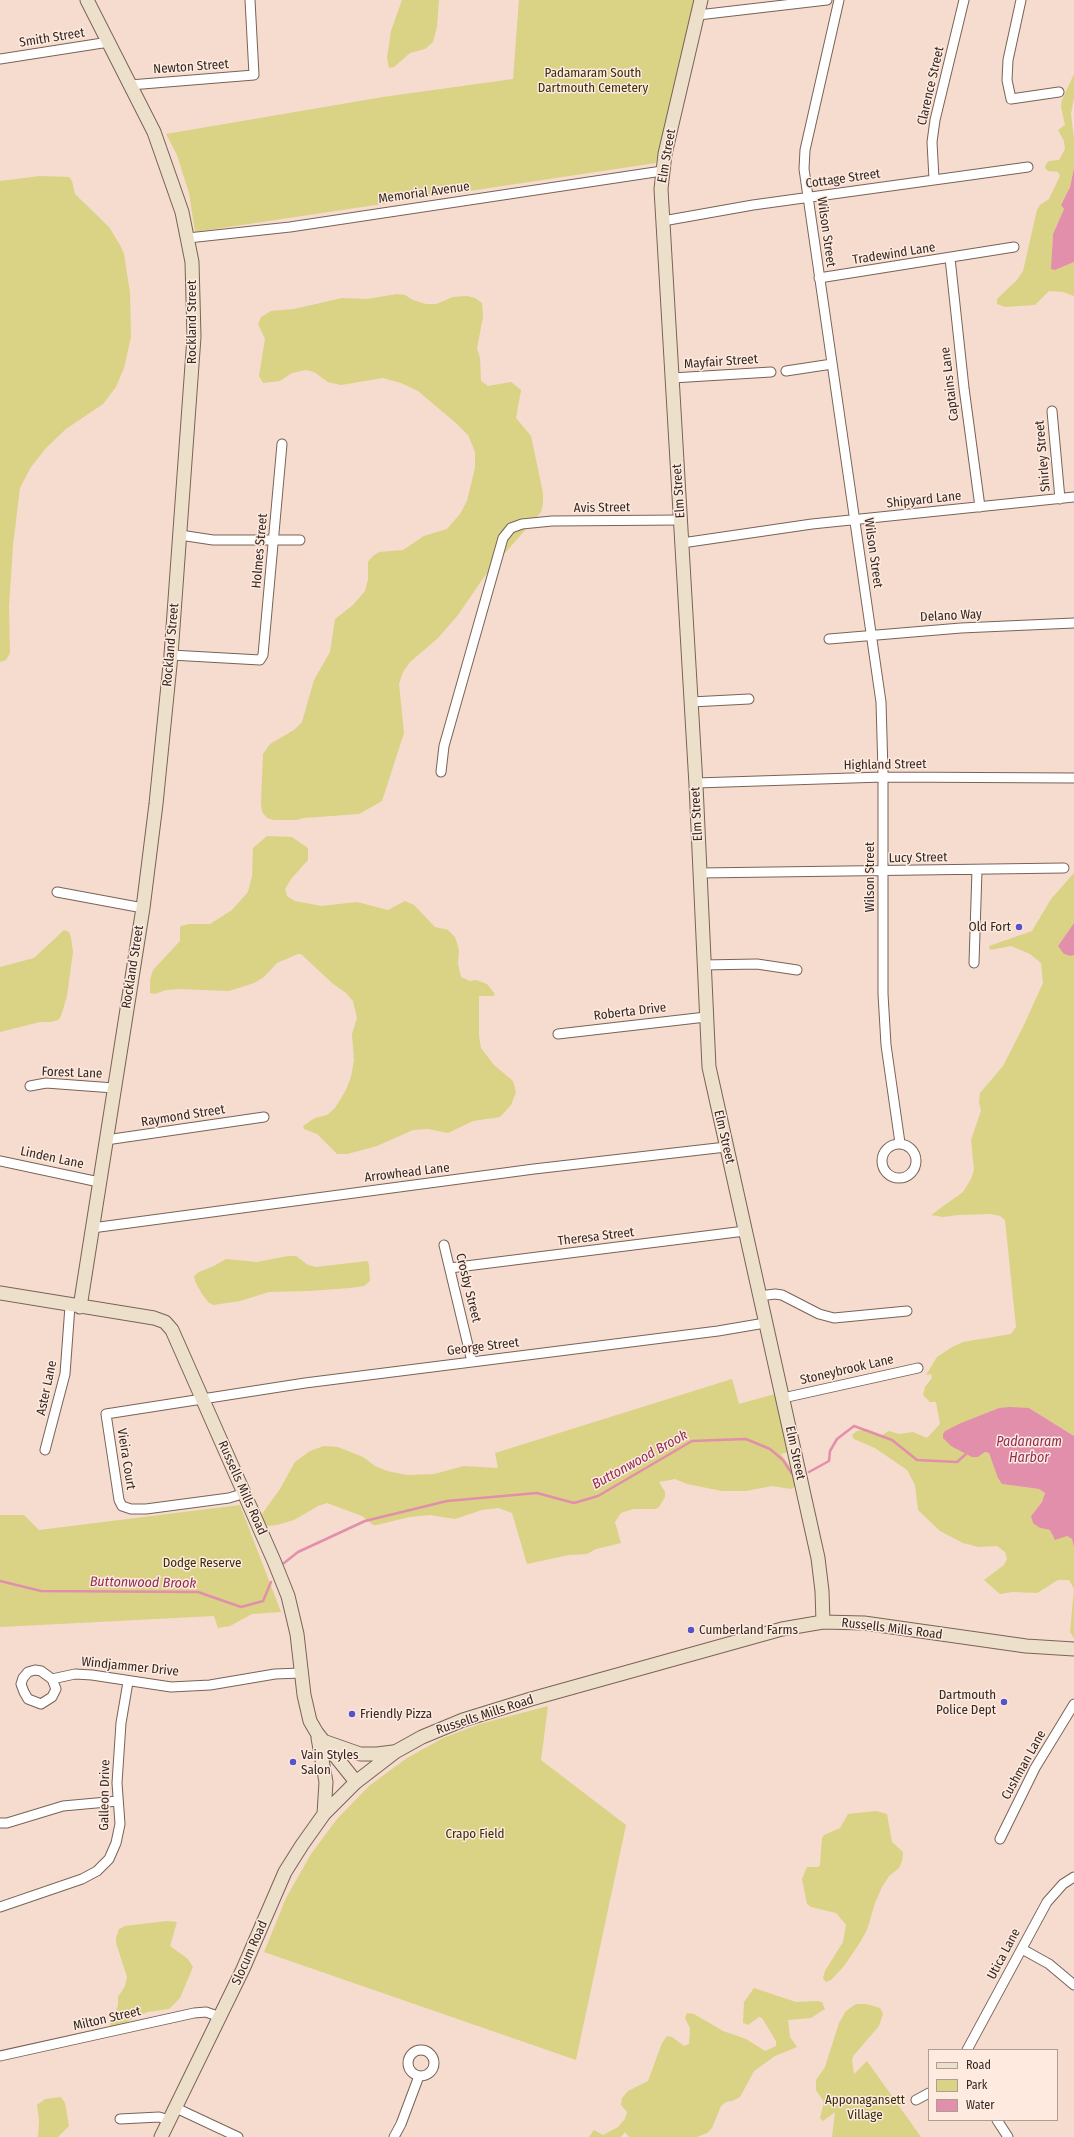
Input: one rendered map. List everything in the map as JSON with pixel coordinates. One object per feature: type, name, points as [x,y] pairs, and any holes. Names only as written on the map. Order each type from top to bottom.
[{"type":"street","name":"Rockland Street","points":[[75,1306],[92,1228],[143,908],[156,804],[171,655],[194,337],[192,267],[188,238],[163,155],[148,119],[87,0]]},
{"type":"street","name":"Newton Street","points":[[130,85],[254,75],[250,0]]},
{"type":"street","name":"Elm Street","points":[[701,0],[662,171],[663,221],[696,783],[703,964],[709,1067],[818,1558],[823,1622]]},
{"type":"street","points":[[698,15],[827,0]]},
{"type":"street","name":"Wilson Street","points":[[839,0],[804,150],[807,198],[881,702],[883,777],[882,994],[886,1045],[900,1143]]},
{"type":"street","name":"Clarence Street","points":[[934,179],[932,142],[935,120],[964,0]]},
{"type":"street","points":[[1020,0],[1008,60],[1007,80],[1010,99],[1059,92]]},
{"type":"street","name":"Smith Street","points":[[0,59],[109,42]]},
{"type":"street","name":"Cottage Street","points":[[663,221],[807,198],[1028,166]]},
{"type":"street","name":"Memorial Avenue","points":[[188,238],[290,227],[662,171]]},
{"type":"street","name":"Tradewind Lane","points":[[819,278],[1014,247]]},
{"type":"street","name":"Captains Lane","points":[[950,258],[964,388],[980,507]]},
{"type":"street","points":[[786,371],[832,364]]},
{"type":"street","name":"Mayfair Street","points":[[672,378],[771,372]]},
{"type":"street","name":"Shirley Street","points":[[1052,411],[1060,498]]},
{"type":"street","name":"Holmes Street","points":[[171,655],[260,660],[263,655],[275,538],[282,444]]},
{"type":"street","name":"Shipyard Lane","points":[[682,543],[770,530],[1074,497]]},
{"type":"street","name":"Avis Street","points":[[441,772],[444,746],[503,538],[511,528],[522,524],[552,521],[681,520]]},
{"type":"street","points":[[180,535],[213,540],[275,538],[300,540]]},
{"type":"street","name":"Delano Way","points":[[829,639],[872,634],[961,628],[1074,623]]},
{"type":"street","points":[[691,702],[749,699]]},
{"type":"street","name":"Highland Street","points":[[696,783],[883,777],[1074,778]]},
{"type":"street","name":"Lucy Street","points":[[700,873],[1064,868]]},
{"type":"street","points":[[974,963],[977,870]]},
{"type":"street","points":[[58,892],[143,908]]},
{"type":"street","points":[[703,964],[757,964],[797,970]]},
{"type":"street","name":"Roberta Drive","points":[[558,1034],[706,1016]]},
{"type":"street","name":"Forest Lane","points":[[30,1086],[46,1083],[114,1088]]},
{"type":"street","name":"Raymond Street","points":[[106,1140],[264,1117]]},
{"type":"street","name":"Arrowhead Lane","points":[[92,1228],[534,1169],[726,1147]]},
{"type":"street","name":"Linden Lane","points":[[0,1161],[99,1182]]},
{"type":"street","name":"Theresa Street","points":[[450,1268],[745,1231]]},
{"type":"street","name":"Crosby Street","points":[[444,1245],[472,1362]]},
{"type":"street","name":"Russells Mills Road","points":[[0,1293],[154,1318],[165,1322],[177,1338],[274,1561],[291,1605],[297,1634],[307,1714],[320,1737],[356,1782],[395,1752],[434,1731],[476,1715],[782,1630],[823,1622],[864,1623],[1026,1646],[1074,1649]]},
{"type":"street","points":[[759,1296],[775,1294],[782,1295],[820,1314],[834,1318],[907,1311]]},
{"type":"street","name":"Aster Lane","points":[[45,1450],[65,1374],[75,1306]]},
{"type":"street","name":"George Street","points":[[203,1399],[305,1383],[718,1331],[765,1323]]},
{"type":"street","name":"Stoneybrook Lane","points":[[783,1398],[918,1368]]},
{"type":"street","name":"Vieira Court","points":[[203,1399],[106,1414],[119,1500],[122,1506],[131,1509],[146,1509],[229,1498],[244,1493]]},
{"type":"street","name":"Windjammer Drive","points":[[52,1679],[74,1674],[92,1675],[128,1682],[171,1687],[210,1685],[275,1674],[301,1673]]},
{"type":"street","name":"Galleon Drive","points":[[0,1906],[82,1879],[97,1871],[108,1859],[116,1843],[120,1824],[117,1783],[120,1723],[128,1682]]},
{"type":"street","name":"Cushman Lane","points":[[1000,1839],[1035,1768],[1074,1704]]},
{"type":"street","points":[[320,1737],[360,1754],[395,1752]]},
{"type":"street","points":[[320,1737],[326,1774],[324,1814]]},
{"type":"street","name":"Slocum Road","points":[[161,2137],[249,1957],[285,1872],[324,1814],[356,1782]]},
{"type":"street","points":[[0,1823],[7,1823],[63,1806],[118,1801]]},
{"type":"street","name":"Utica Lane","points":[[968,2049],[1047,1902],[1063,1884],[1074,1878]]},
{"type":"street","points":[[1022,1949],[1049,1964],[1074,1985]]},
{"type":"street","name":"Milton Street","points":[[0,2055],[194,2013],[206,2012],[220,2017]]},
{"type":"street","points":[[394,2137],[404,2119],[419,2076]]},
{"type":"street","points":[[916,2100],[928,2094]]},
{"type":"street","points":[[176,2108],[238,2137]]},
{"type":"street","points":[[120,2118],[159,2117],[169,2120]]},
{"type":"street","points":[[998,2121],[1008,2137]]},
{"type":"green space","points":[[402,0],[439,0],[437,27],[433,42],[425,49],[410,53],[394,67],[389,68],[387,58],[391,31]]},
{"type":"green space","name":"Padamaram South Dartmouth Cemetery","points":[[519,0],[695,0],[656,163],[195,232],[189,193],[177,155],[166,134],[383,97],[513,79]]},
{"type":"green space","points":[[1074,74],[1074,98],[1071,114],[1074,139],[1074,168],[1070,187],[1061,204],[1064,209],[1053,234],[1052,255],[1055,270],[1074,262],[1074,296],[1063,292],[1049,291],[1035,305],[1005,307],[997,304],[997,299],[1017,280],[1023,271],[1037,210],[1040,205],[1049,199],[1060,176],[1058,172],[1048,171],[1045,168],[1049,161],[1059,160],[1065,149],[1064,141],[1058,130],[1065,125],[1061,107],[1062,100]]},
{"type":"green space","points":[[40,176],[69,177],[72,181],[75,194],[109,227],[120,245],[124,254],[130,293],[131,337],[124,368],[116,387],[103,404],[66,429],[46,448],[31,467],[20,488],[13,545],[9,607],[10,653],[6,660],[0,662],[0,181]]},
{"type":"green space","points":[[397,294],[405,295],[413,300],[426,304],[436,304],[453,297],[467,296],[475,298],[482,303],[483,317],[477,348],[480,358],[481,381],[488,386],[511,382],[521,390],[516,418],[531,436],[543,493],[543,504],[541,512],[484,577],[458,615],[438,638],[410,662],[403,672],[399,684],[404,733],[382,801],[359,814],[304,818],[296,820],[274,820],[267,818],[262,812],[263,754],[270,744],[294,730],[302,722],[314,680],[330,652],[335,619],[353,605],[365,591],[368,580],[368,562],[373,556],[379,552],[403,550],[424,536],[447,529],[460,514],[467,501],[475,468],[475,452],[468,435],[457,424],[418,391],[401,383],[383,378],[341,385],[328,382],[314,372],[306,370],[292,373],[280,381],[263,383],[259,376],[265,339],[258,324],[261,317],[271,311],[294,309],[342,298],[367,299]]},
{"type":"green space","points":[[267,836],[292,837],[308,848],[308,860],[291,879],[285,889],[287,896],[295,901],[321,906],[357,902],[388,910],[405,901],[414,905],[435,927],[448,930],[455,937],[459,950],[458,964],[461,977],[470,981],[476,980],[487,984],[495,994],[494,996],[479,996],[479,1036],[481,1048],[494,1065],[513,1081],[516,1092],[511,1105],[500,1117],[473,1121],[448,1133],[428,1129],[413,1130],[377,1146],[347,1154],[337,1154],[317,1134],[304,1129],[303,1126],[315,1118],[327,1115],[335,1108],[346,1090],[351,1077],[354,1060],[352,1034],[357,1018],[353,1001],[346,993],[332,983],[301,954],[277,963],[264,977],[254,983],[229,991],[181,989],[166,990],[155,994],[150,993],[150,980],[153,970],[180,941],[181,926],[189,924],[210,924],[232,910],[248,892],[252,876],[253,848]]},
{"type":"green space","points":[[1074,873],[1074,923],[1058,946],[1071,956],[1074,955],[1074,1436],[1029,1408],[999,1408],[945,1431],[978,1457],[985,1452],[989,1453],[1002,1484],[1039,1489],[1045,1493],[1042,1502],[1031,1516],[1040,1528],[1050,1530],[1053,1537],[1067,1536],[1072,1539],[1074,1547],[1074,1589],[1069,1580],[1058,1580],[1037,1593],[1013,1592],[1000,1594],[984,1580],[1004,1565],[1007,1559],[1005,1552],[997,1546],[979,1547],[963,1543],[940,1531],[918,1510],[915,1485],[907,1470],[875,1448],[854,1439],[852,1435],[857,1431],[867,1429],[882,1435],[889,1431],[899,1434],[913,1432],[927,1438],[940,1424],[936,1402],[930,1402],[923,1395],[925,1387],[932,1378],[931,1374],[926,1375],[937,1357],[963,1342],[1011,1334],[1016,1327],[1005,1220],[1000,1216],[991,1214],[943,1217],[931,1215],[963,1192],[971,1179],[974,1170],[971,1140],[981,1111],[979,1102],[980,1093],[1003,1066],[1043,983],[1041,963],[1030,954],[1011,946],[990,950],[989,946],[1032,931],[1051,899]]},
{"type":"green space","points":[[64,930],[69,932],[73,952],[67,996],[61,1016],[58,1020],[51,1022],[40,1022],[0,1032],[0,967],[34,958]]},
{"type":"green space","points":[[288,1256],[296,1256],[308,1265],[316,1267],[367,1261],[369,1264],[370,1281],[364,1286],[350,1288],[269,1292],[240,1301],[213,1305],[208,1302],[202,1294],[195,1281],[194,1276],[199,1272],[226,1259],[257,1262]]},
{"type":"green space","points":[[732,1379],[739,1404],[775,1394],[788,1452],[781,1454],[793,1471],[797,1486],[791,1489],[772,1486],[746,1491],[722,1491],[687,1484],[675,1479],[659,1482],[665,1492],[665,1497],[659,1507],[655,1509],[633,1509],[621,1513],[615,1522],[621,1543],[596,1549],[587,1554],[569,1555],[527,1564],[512,1513],[498,1508],[482,1510],[455,1519],[430,1515],[409,1517],[373,1525],[362,1516],[327,1503],[318,1506],[294,1520],[277,1525],[268,1526],[262,1521],[262,1514],[280,1489],[295,1462],[310,1451],[324,1446],[338,1447],[363,1457],[375,1466],[387,1471],[407,1475],[434,1474],[464,1466],[498,1468],[495,1453]]},
{"type":"green space","name":"Dodge Reserve","points":[[240,1505],[281,1612],[252,1614],[230,1626],[218,1628],[214,1616],[0,1627],[0,1515],[24,1515],[39,1530]]},
{"type":"green space","points":[[1074,1589],[1074,1638],[1070,1632]]},
{"type":"green space","name":"Crapo Field","points":[[548,1706],[541,1760],[626,1825],[576,2060],[264,1952],[286,1898],[311,1854],[337,1819],[369,1786],[407,1758],[443,1738],[480,1724]]},
{"type":"green space","points":[[876,1811],[887,1814],[892,1842],[903,1852],[902,1861],[899,1868],[889,1876],[882,1887],[875,1903],[867,1930],[859,1944],[844,1966],[831,1980],[826,1982],[823,1978],[825,1971],[843,1942],[846,1925],[836,1913],[811,1907],[807,1904],[802,1879],[807,1867],[818,1867],[820,1865],[822,1838],[824,1835],[840,1828],[848,1814]]},
{"type":"green space","points":[[167,1921],[177,1922],[170,1946],[188,1959],[193,1967],[180,1998],[169,2009],[148,2012],[135,2017],[118,2028],[110,2027],[111,2020],[118,2006],[118,1997],[125,1986],[127,1977],[116,1943],[119,1929],[125,1926]]},
{"type":"green space","points":[[754,1988],[796,2002],[822,2002],[825,2009],[811,2018],[788,2020],[790,2037],[797,2047],[775,2056],[754,2071],[740,2097],[726,2102],[721,2106],[712,2128],[707,2133],[697,2137],[629,2137],[625,2132],[621,2137],[589,2137],[594,2130],[603,2135],[618,2127],[625,2119],[627,2112],[621,2105],[622,2098],[628,2091],[648,2081],[662,2043],[667,2036],[672,2037],[684,2046],[689,2044],[690,2028],[685,2018],[687,2013],[694,2014],[723,2031],[746,2039],[765,2051],[776,2046],[776,2041],[762,2018],[759,2017],[748,2025],[743,2023],[744,2002]]},
{"type":"green space","name":"Apponagansett Village","points":[[856,2004],[866,2004],[880,2008],[883,2014],[879,2026],[852,2059],[854,2074],[867,2061],[921,2137],[832,2137],[835,2112],[823,2121],[820,2118],[824,2102],[816,2090],[816,2080],[825,2067],[839,2023],[846,2011]]},
{"type":"green space","points":[[61,2097],[65,2103],[69,2126],[58,2137],[38,2137],[39,2121],[37,2105],[45,2099]]},
{"type":"water","points":[[1074,168],[1074,262],[1055,270],[1051,269],[1053,234],[1064,209],[1061,205],[1070,187]]},
{"type":"water","points":[[1074,923],[1074,955],[1071,956],[1064,954],[1058,946]]},
{"type":"water","name":"Padanaram Harbor","points":[[999,1408],[1029,1408],[1074,1436],[1074,1547],[1072,1539],[1067,1536],[1055,1540],[1050,1530],[1040,1528],[1033,1523],[1031,1516],[1042,1502],[1045,1493],[1039,1489],[1002,1484],[998,1478],[989,1453],[985,1452],[978,1457],[972,1457],[951,1446],[943,1438],[945,1431],[961,1423]]},
{"type":"waterway","name":"Buttonwood Brook","points":[[809,1472],[829,1461],[830,1451],[837,1439],[854,1426],[892,1440],[917,1460],[957,1462],[966,1454]]},
{"type":"waterway","name":"Buttonwood Brook","points":[[284,1563],[298,1552],[365,1521],[447,1501],[537,1493],[574,1503],[598,1496],[692,1441],[746,1439],[770,1449],[783,1460],[792,1474]]},
{"type":"waterway","name":"Buttonwood Brook","points":[[0,1581],[41,1591],[198,1592],[241,1607],[263,1601],[271,1582]]},
{"type":"place","name":"Old Fort","points":[[1019,927]]},
{"type":"place","name":"Cumberland Farms","points":[[691,1630]]},
{"type":"place","name":"Dartmouth Police Dept","points":[[1004,1702]]},
{"type":"place","name":"Friendly Pizza","points":[[352,1714]]},
{"type":"place","name":"Vain Styles Salon","points":[[293,1762]]}]
